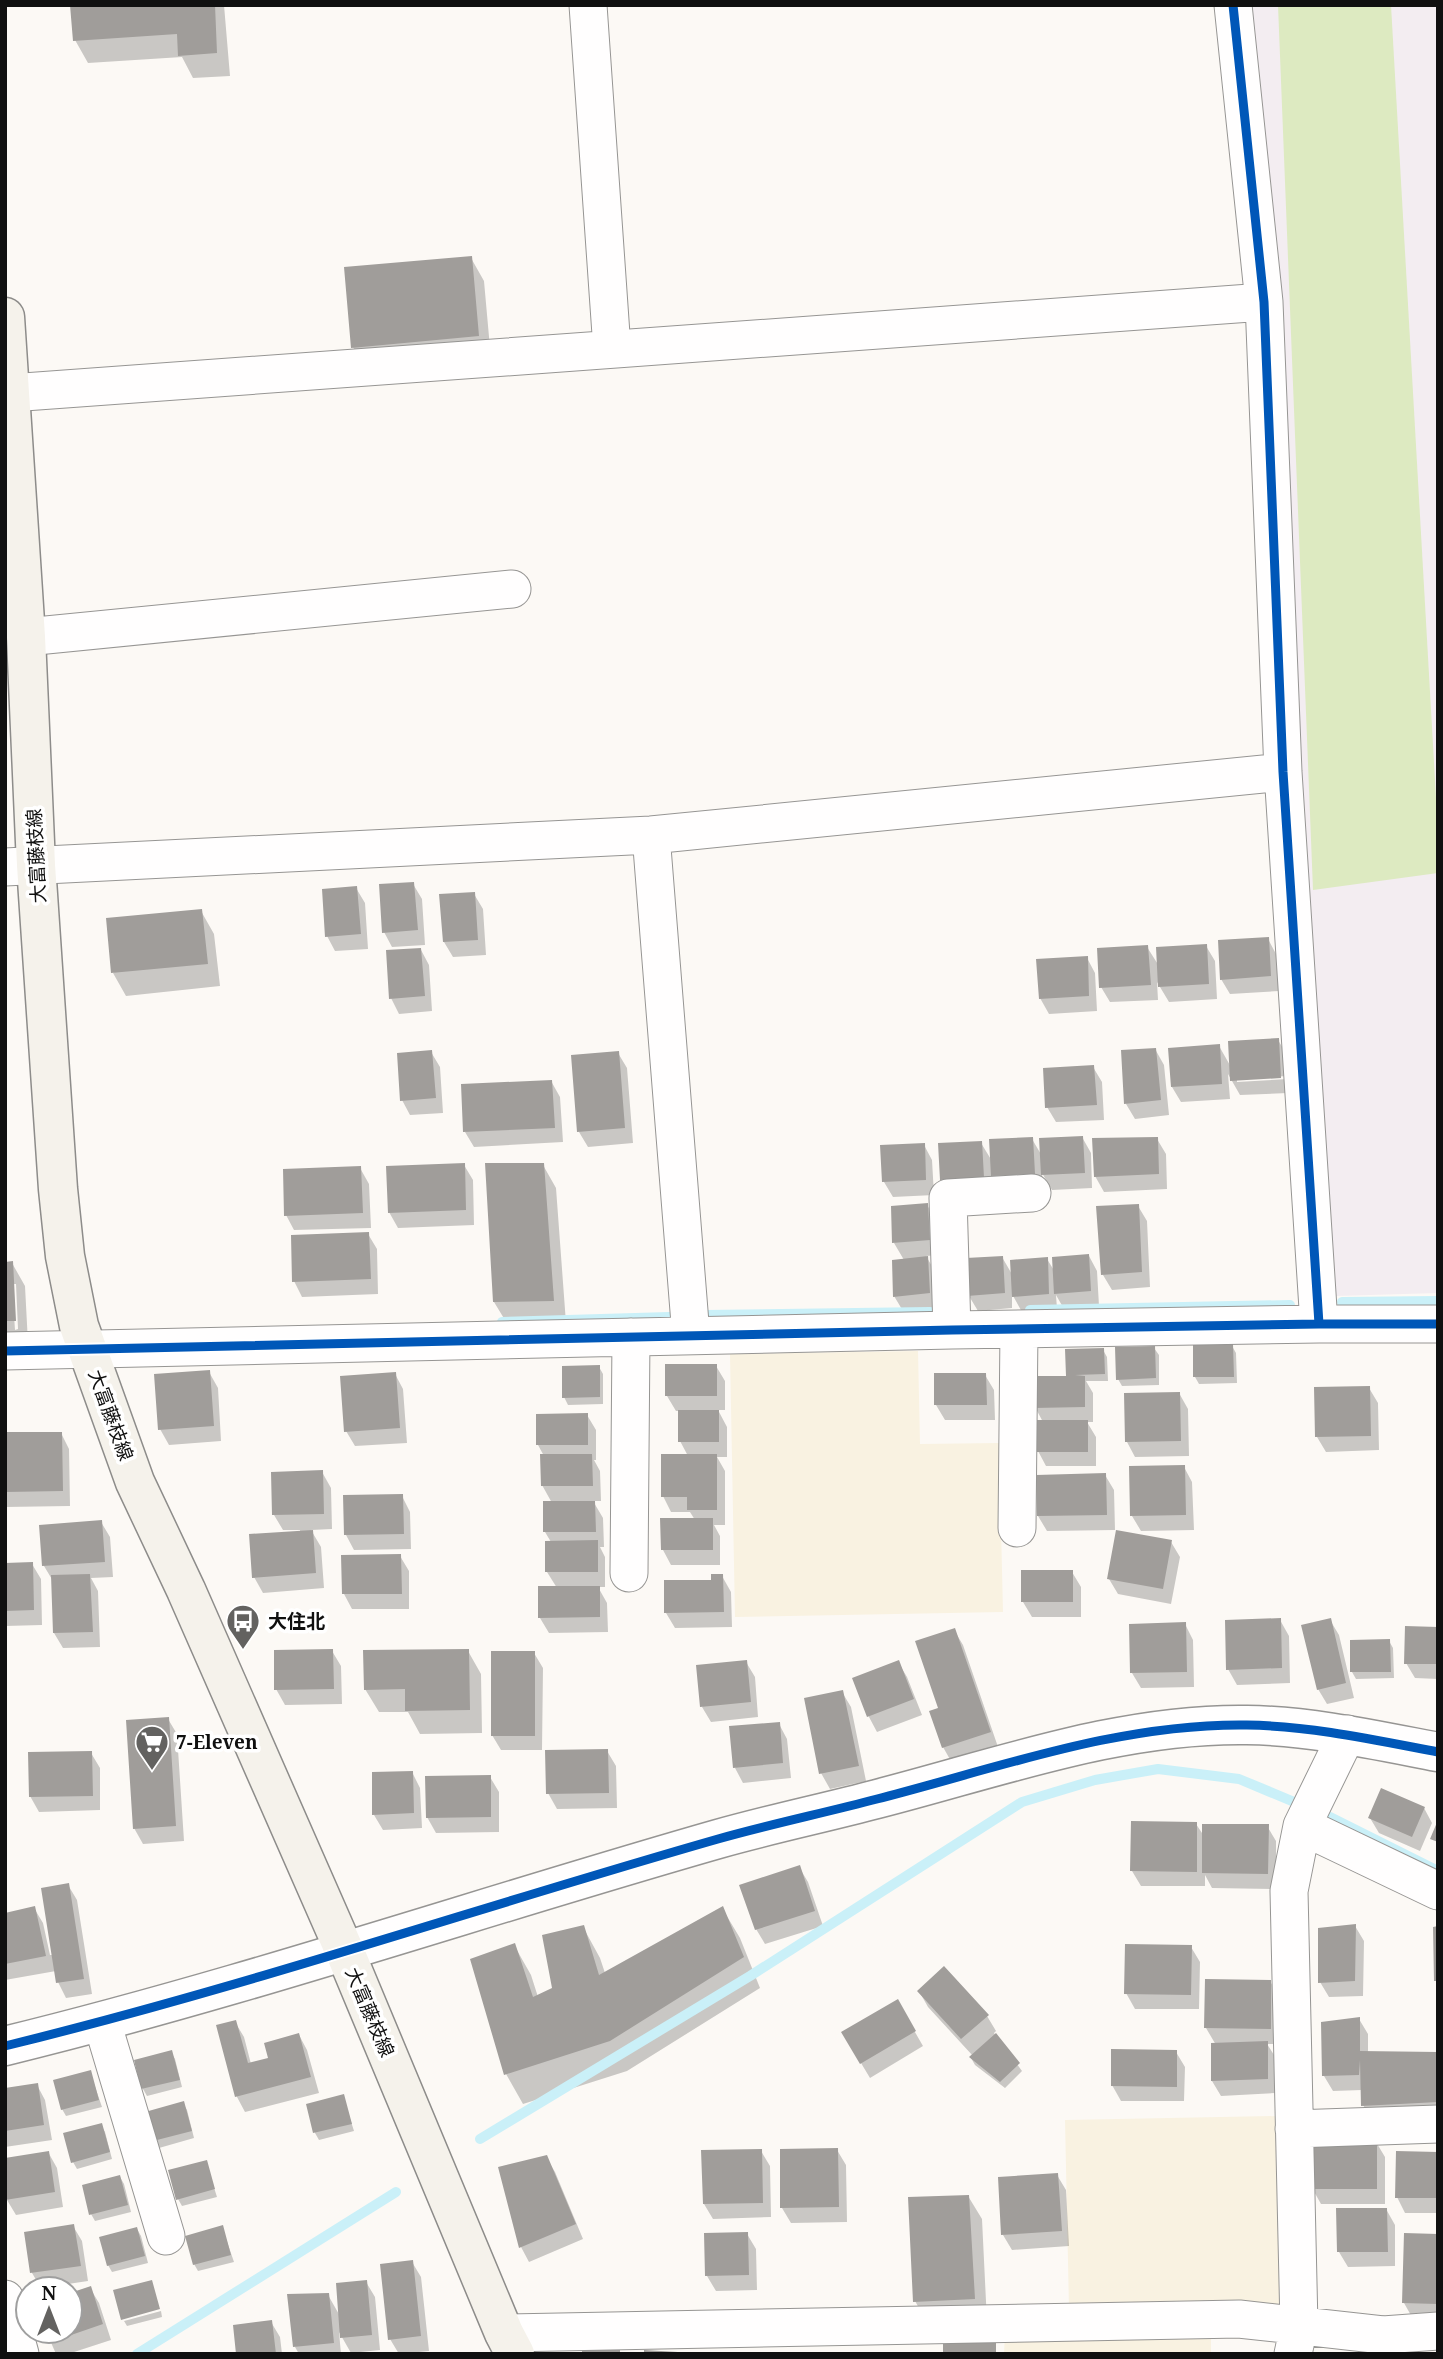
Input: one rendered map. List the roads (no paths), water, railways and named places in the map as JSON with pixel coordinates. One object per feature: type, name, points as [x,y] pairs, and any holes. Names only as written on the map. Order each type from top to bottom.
[{"type":"main road","name":"大富藤枝線","points":[[5,317],[10,393],[12,520],[26,637],[21,866],[65,1256],[79,1326],[135,1482],[186,1590],[345,1952],[509,2348]]},
{"type":"street","points":[[588,5],[612,349]]},
{"type":"street","points":[[1233,5],[1264,302],[1283,772],[1319,1324]]},
{"type":"street","points":[[10,393],[1264,302]]},
{"type":"street","points":[[26,637],[512,589]]},
{"type":"street","points":[[21,866],[651,835],[1283,772]]},
{"type":"street","points":[[651,835],[691,1336]]},
{"type":"street","points":[[952,1331],[948,1198],[1032,1193]]},
{"type":"street","points":[[5,1352],[1019,1329],[1438,1324]]},
{"type":"street","points":[[1017,1528],[1019,1329]]},
{"type":"street","points":[[629,1573],[631,1337]]},
{"type":"street","points":[[5,2046],[102,2022],[345,1952],[721,1839],[1104,1740],[1164,1730],[1246,1725],[1322,1730],[1438,1752]]},
{"type":"street","points":[[1296,2340],[1289,1891],[1307,1815],[1347,1734]]},
{"type":"street","points":[[1307,1815],[1438,1891]]},
{"type":"street","points":[[102,2022],[166,2236]]},
{"type":"street","points":[[1294,2129],[1438,2124]]},
{"type":"street","points":[[5,2299],[20,2354]]},
{"type":"street","points":[[509,2348],[1239,2319],[1296,2340],[1438,2331]]},
{"type":"waterway","points":[[1342,1302],[1438,1301]]},
{"type":"waterway","points":[[1030,1310],[1290,1305]]},
{"type":"waterway","points":[[706,1315],[930,1312]]},
{"type":"waterway","points":[[502,1322],[669,1317]]},
{"type":"waterway","points":[[480,2139],[750,1976],[1022,1802],[1095,1780],[1158,1769],[1239,1779],[1330,1817],[1438,1871]]},
{"type":"waterway","points":[[137,2354],[396,2192]]},
{"type":"place","name":"大住北","points":[[243,1651]]},
{"type":"place","name":"7-Eleven","points":[[152,1772]]}]
